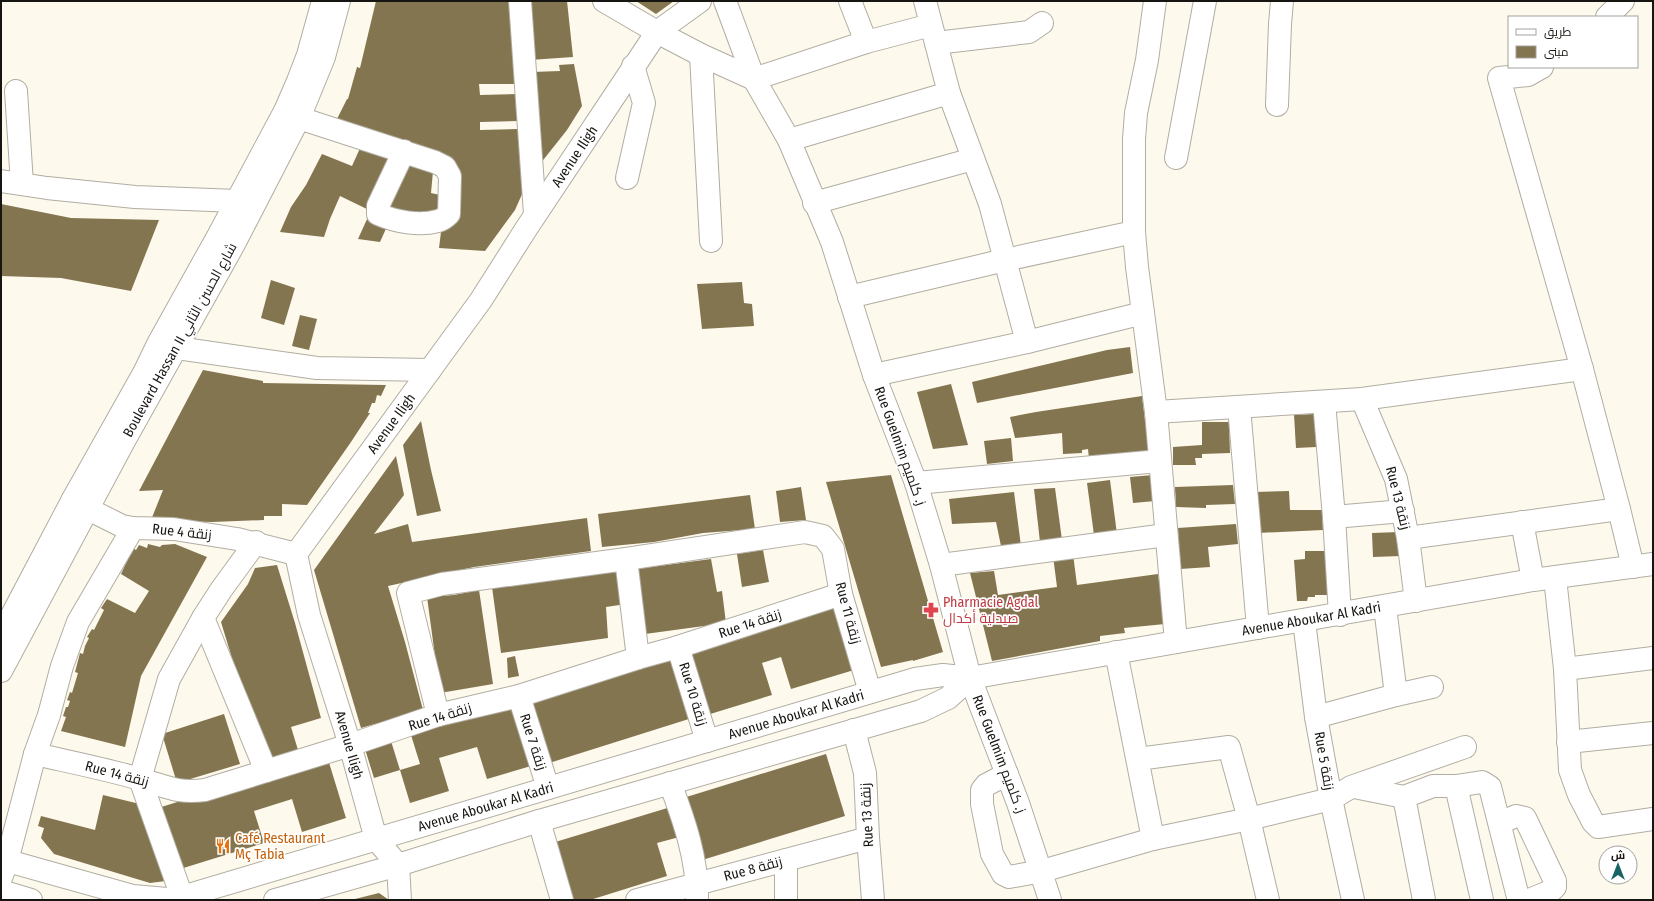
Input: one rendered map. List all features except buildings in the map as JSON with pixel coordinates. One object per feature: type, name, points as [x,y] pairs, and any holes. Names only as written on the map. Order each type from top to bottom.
[{"type":"street","name":"Boulevard Hassan II شارع الحسن الثاني","points":[[168,345],[237,201],[285,111],[298,81],[316,30],[323,1]]},
{"type":"street","name":"Boulevard Hassan II شارع الحسن الثاني","points":[[1,671],[144,373],[168,345],[299,118],[324,57],[339,1]]},
{"type":"street","points":[[520,1],[535,214]]},
{"type":"street","points":[[604,1],[656,32],[701,55],[754,79],[866,42],[933,34],[1029,32],[1042,23]]},
{"type":"street","name":"Avenue Iligh","points":[[398,865],[376,839],[350,745],[309,615],[296,554],[481,300],[535,214],[656,32],[700,1]]},
{"type":"street","name":"Rue Guelmim ز. كلميم","points":[[725,1],[754,79],[789,140],[814,203],[832,242],[874,375],[916,484],[941,565],[970,678],[1042,871],[1050,900]]},
{"type":"street","points":[[850,1],[866,42]]},
{"type":"street","points":[[925,1],[949,93],[990,204],[1027,342]]},
{"type":"street","points":[[1155,1],[1134,139],[1134,232],[1142,312],[1156,412],[1159,461],[1176,642]]},
{"type":"street","points":[[1176,158],[1205,1]]},
{"type":"street","points":[[1277,105],[1282,1]]},
{"type":"street","points":[[1608,16],[1623,1]]},
{"type":"street","points":[[701,55],[711,241]]},
{"type":"street","points":[[627,178],[644,103],[633,66]]},
{"type":"street","points":[[1540,68],[1528,75],[1499,78],[1582,369],[1619,509],[1643,565]]},
{"type":"street","points":[[16,91],[22,184]]},
{"type":"street","points":[[789,140],[949,93]]},
{"type":"street","points":[[299,118],[404,151]]},
{"type":"street","points":[[814,203],[973,159]]},
{"type":"street","points":[[1,181],[135,197],[237,201]]},
{"type":"street","points":[[849,297],[1004,260],[1134,232]]},
{"type":"street","points":[[874,375],[1027,342],[1142,312]]},
{"type":"street","points":[[168,345],[317,368],[430,370]]},
{"type":"street","points":[[1156,412],[1362,399],[1582,369]]},
{"type":"street","name":"Rue 13 زنقة","points":[[1362,399],[1396,479],[1408,538],[1416,601]]},
{"type":"street","points":[[1324,402],[1334,517],[1340,615]]},
{"type":"street","points":[[1239,407],[1258,628]]},
{"type":"street","points":[[916,484],[1159,461]]},
{"type":"street","name":"Boulevard Hassan II شارع الحسن الثاني","points":[[3,627],[80,505]]},
{"type":"street","name":"Rue 4 زنقة","points":[[80,505],[122,526],[133,528],[174,529],[256,542],[296,554]]},
{"type":"street","points":[[1408,538],[1619,509]]},
{"type":"street","points":[[1334,517],[1403,512]]},
{"type":"street","points":[[1522,522],[1533,580]]},
{"type":"street","points":[[3,866],[49,715],[62,666],[78,622],[133,528]]},
{"type":"street","name":"Rue 11 زنقة","points":[[626,560],[805,532],[823,536],[833,549],[841,594],[870,692]]},
{"type":"street","points":[[941,565],[1166,536]]},
{"type":"street","points":[[182,897],[140,779],[169,679],[203,618],[221,590],[256,542]]},
{"type":"street","points":[[438,716],[408,593],[442,584],[626,560],[638,658]]},
{"type":"street","name":"Avenue Aboukar Al Kadri","points":[[3,866],[132,896],[156,899],[182,897],[870,692],[929,676],[943,674],[970,678],[1340,615],[1533,580],[1643,565]]},
{"type":"street","points":[[1555,578],[1565,669],[1570,770],[1578,795],[1593,822],[1598,826],[1604,827],[1653,819]]},
{"type":"street","name":"Rue 14 زنقة","points":[[36,754],[140,779],[164,788],[178,791],[192,792],[205,790],[438,716],[519,696],[638,658],[678,647],[841,594]]},
{"type":"street","points":[[1385,607],[1396,695]]},
{"type":"street","points":[[203,618],[266,771]]},
{"type":"street","name":"Rue 5 زنقة","points":[[1304,621],[1316,718],[1330,798],[1353,900]]},
{"type":"street","name":"Rue 10 زنقة","points":[[678,647],[707,741]]},
{"type":"street","points":[[1116,652],[1153,839]]},
{"type":"street","points":[[1565,669],[1653,658]]},
{"type":"street","name":"Avenue Aboukar Al Kadri","points":[[275,900],[398,865],[539,821],[921,711],[935,706],[960,689],[970,678]]},
{"type":"street","points":[[1316,718],[1396,695],[1432,687]]},
{"type":"street","name":"Rue 7 زنقة","points":[[519,696],[548,788]]},
{"type":"street","name":"Rue 13 زنقة","points":[[854,730],[865,773],[873,900]]},
{"type":"street","points":[[1568,742],[1653,732]]},
{"type":"street","points":[[1138,759],[1229,747],[1249,819],[1268,900]]},
{"type":"street","points":[[1007,774],[986,785],[982,790],[982,804],[992,854],[1003,874],[1006,876],[1042,871],[1153,839],[1249,819],[1330,798],[1351,787],[1465,747]]},
{"type":"street","points":[[1351,787],[1404,797],[1433,786],[1456,786],[1482,782],[1490,787],[1518,897],[1522,900]]},
{"type":"street","points":[[670,783],[690,847],[697,892]]},
{"type":"street","points":[[1456,786],[1482,900]]},
{"type":"street","points":[[1404,797],[1424,900]]},
{"type":"street","points":[[1500,823],[1516,816],[1525,818],[1556,881],[1555,887],[1551,891],[1529,900]]},
{"type":"street","points":[[539,821],[562,900]]},
{"type":"street","name":"Rue 8 زنقة","points":[[637,900],[697,892],[786,860],[868,838]]},
{"type":"street","points":[[786,860],[786,900]]},
{"type":"street","points":[[398,865],[400,900]]},
{"type":"street","points":[[1,891],[32,900]]},
{"type":"place","name":"Pharmacie Agdal صيدلية أكدال","points":[[931,610]]},
{"type":"place","name":"Café Restaurant Mç Tabia","points":[[223,846]]}]
